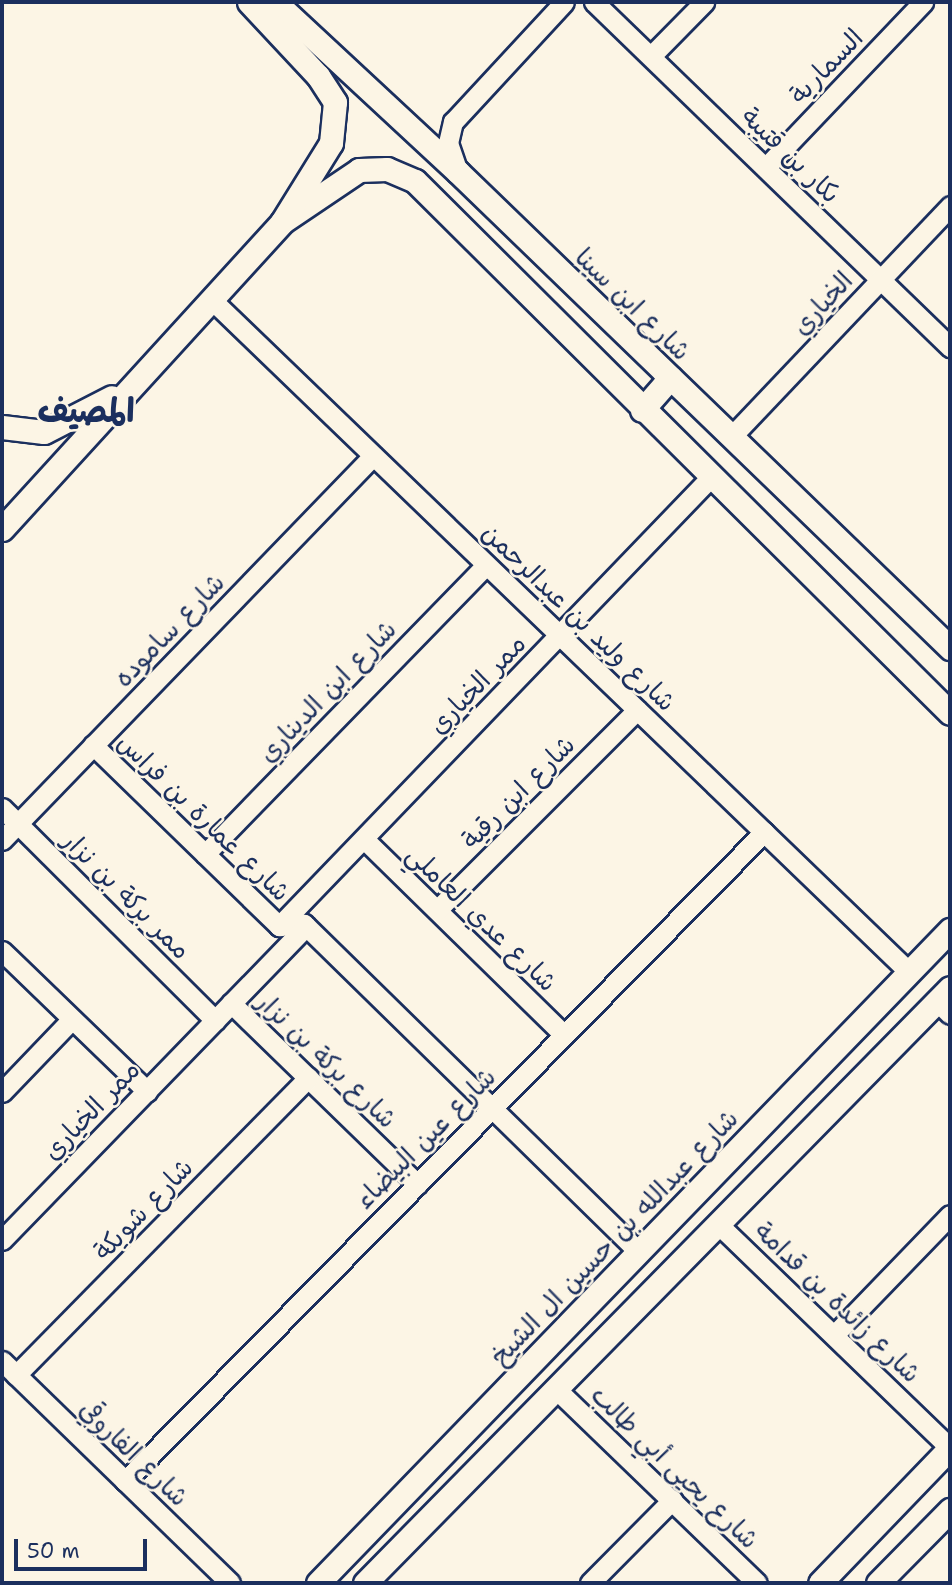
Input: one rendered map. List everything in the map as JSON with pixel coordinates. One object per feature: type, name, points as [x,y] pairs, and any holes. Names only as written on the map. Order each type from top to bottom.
[{"type":"street","points":[[2,529],[282,222],[331,143],[335,102],[318,76],[249,2]]},
{"type":"street","name":"شارع ابن سينا","points":[[275,2],[458,172],[950,648]]},
{"type":"street","points":[[458,172],[448,143],[453,122],[564,2]]},
{"type":"street","name":"بكار بن قتيبة","points":[[594,2],[950,347]]},
{"type":"street","points":[[651,56],[704,2]]},
{"type":"street","name":"السمارية","points":[[766,167],[923,2]]},
{"type":"street","points":[[282,222],[359,170],[387,169],[415,181],[642,410],[950,713]]},
{"type":"street","name":"الخياري","points":[[732,436],[950,206]]},
{"type":"street","name":"شارع وليد بن عبدالرحمن","points":[[212,300],[909,972]]},
{"type":"street","points":[[642,410],[670,378]]},
{"type":"street","points":[[2,427],[44,432],[128,388]]},
{"type":"street","name":"شارع ساموده","points":[[2,840],[373,456]]},
{"type":"street","name":"ممر الخياري","points":[[279,926],[711,477]]},
{"type":"street","name":"شارع ابن الديناري","points":[[205,854],[486,565]]},
{"type":"street","name":"شارع ابن رقية","points":[[437,910],[637,710]]},
{"type":"street","name":"شارع عمارة بن فراس","points":[[93,745],[279,926]]},
{"type":"street","name":"ممر بركة بن نزار","points":[[2,808],[215,1020]]},
{"type":"street","name":"شارع عين البيضاء","points":[[125,1481],[764,832]]},
{"type":"street","name":"شارع عدي العاملي","points":[[363,839],[564,1035]]},
{"type":"street","points":[[279,926],[306,926],[639,1252]]},
{"type":"street","name":"ممر الخياري","points":[[2,1240],[306,926]]},
{"type":"street","name":"شارع عبدالله بن حسين ال الشيخ","points":[[318,1583],[950,930]]},
{"type":"street","points":[[2,951],[147,1091]]},
{"type":"street","points":[[365,1583],[718,1224],[946,1001]]},
{"type":"street","name":"شارع بركة بن نزار","points":[[231,1003],[417,1184]]},
{"type":"street","points":[[2,1092],[72,1020]]},
{"type":"street","name":"شارع شويكة","points":[[16,1376],[308,1078]]},
{"type":"street","points":[[835,1334],[950,1215]]},
{"type":"street","name":"شارع زائدة بن قدامة","points":[[718,1224],[835,1334],[950,1448]]},
{"type":"street","name":"شارع الفاروقي","points":[[2,1361],[230,1583]]},
{"type":"street","name":"شارع يحيى أبي طالب","points":[[556,1389],[757,1583]]},
{"type":"street","points":[[820,1583],[950,1448]]},
{"type":"street","points":[[590,1583],[672,1500]]},
{"type":"street","points":[[878,1583],[950,1510]]},
{"type":"district","name":"المصيف","points":[[86,411]]}]
